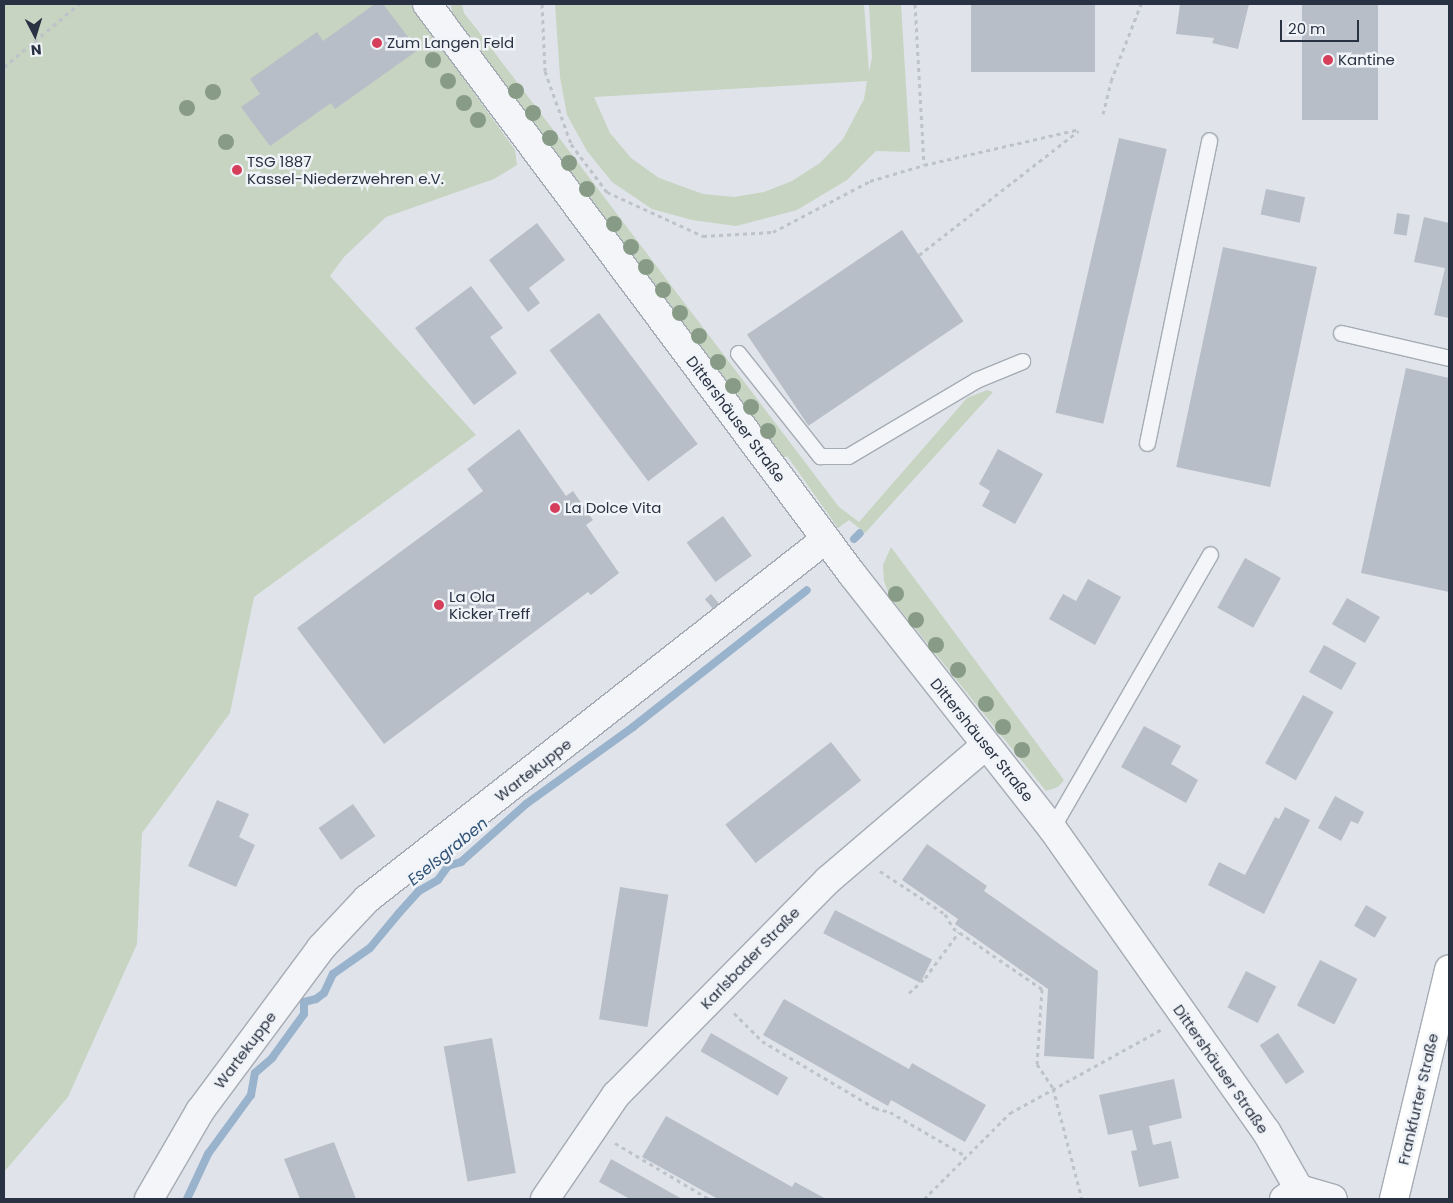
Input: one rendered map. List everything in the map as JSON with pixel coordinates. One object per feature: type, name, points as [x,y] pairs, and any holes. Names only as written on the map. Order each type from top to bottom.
[{"type":"main road","name":"Frankfurter Straße","points":[[1394,1199],[1449,970]]},
{"type":"street","name":"Dittershäuser Straße","points":[[428,4],[826,539],[985,746],[1052,828],[1266,1131],[1291,1194]]},
{"type":"street","name":"Wartekuppe","points":[[149,1199],[200,1111],[321,948],[367,899],[826,539]]},
{"type":"street","name":"Karlsbader Straße","points":[[545,1199],[616,1095],[780,926],[856,856],[985,746]]},
{"type":"street","points":[[1291,1194],[1333,1199]]},
{"type":"lane","points":[[1147,443],[1209,140]]},
{"type":"lane","points":[[1341,333],[1449,358]]},
{"type":"lane","points":[[738,352],[820,456],[848,456],[976,380],[1022,361]]},
{"type":"lane","points":[[1052,828],[1210,554]]},
{"type":"path","points":[[4,68],[79,4]]},
{"type":"path","points":[[542,4],[545,71],[571,144],[607,192],[703,236],[773,232],[870,181],[924,165],[1080,129],[919,255]]},
{"type":"path","points":[[915,4],[924,165]]},
{"type":"path","points":[[1102,114],[1111,81],[1142,4]]},
{"type":"path","points":[[856,856],[945,914],[959,932],[1042,989],[1037,1064],[1053,1088],[1082,1199]]},
{"type":"path","points":[[909,993],[925,978],[959,932]]},
{"type":"path","points":[[716,993],[762,1041],[875,1108],[890,1112],[966,1156]]},
{"type":"path","points":[[924,1199],[1010,1113],[1184,1017]]},
{"type":"path","points":[[593,1129],[709,1199]]},
{"type":"green space","points":[[4,4],[410,4],[515,150],[517,165],[494,179],[386,217],[344,257],[330,276],[476,435],[254,597],[230,713],[142,833],[137,944],[68,1097],[4,1172]]},
{"type":"green space","points":[[451,4],[462,4],[464,13],[839,507],[859,522],[967,398],[987,390],[993,392],[865,533],[849,520],[838,528],[787,456],[779,461],[452,13]]},
{"type":"green space","points":[[555,4],[864,4],[869,72],[872,58],[869,4],[901,4],[910,152],[876,151],[847,180],[797,210],[736,226],[692,220],[652,209],[612,182],[587,151],[567,115],[560,77]],"holes":[[[867,81],[864,99],[843,139],[820,163],[792,181],[764,192],[734,197],[703,194],[659,178],[631,158],[610,133],[594,97]]]},
{"type":"green space","points":[[891,547],[1064,780],[1058,787],[1046,791],[890,597],[884,581],[883,565]]},
{"type":"building","points":[[375,4],[383,4],[418,50],[335,109],[331,103],[270,146],[241,107],[260,94],[250,79],[317,32],[323,41]]},
{"type":"building","points":[[971,4],[1095,4],[1095,72],[971,72]]},
{"type":"building","points":[[1180,4],[1249,4],[1238,49],[1212,43],[1214,38],[1176,34]]},
{"type":"building","name":"Kantine","points":[[1302,4],[1378,4],[1378,120],[1302,120]]},
{"type":"building","points":[[1119,138],[1167,149],[1103,424],[1056,413]]},
{"type":"building","points":[[1266,189],[1305,197],[1300,223],[1261,214]]},
{"type":"building","points":[[1397,213],[1410,215],[1407,236],[1394,234]]},
{"type":"building","points":[[1424,217],[1449,223],[1449,318],[1434,315],[1445,268],[1414,262]]},
{"type":"building","points":[[537,223],[565,260],[529,288],[540,303],[528,312],[489,260]]},
{"type":"building","points":[[902,230],[964,321],[808,426],[747,335]]},
{"type":"building","points":[[1223,247],[1317,267],[1270,487],[1176,467]]},
{"type":"building","points":[[471,286],[503,328],[490,337],[517,373],[474,405],[415,328]]},
{"type":"building","points":[[599,313],[698,444],[648,481],[549,350]]},
{"type":"building","points":[[1406,368],[1449,378],[1449,592],[1361,573]]},
{"type":"building","points":[[519,429],[566,496],[573,491],[593,520],[586,525],[619,573],[591,595],[588,592],[384,744],[297,628],[483,491],[467,469]]},
{"type":"building","points":[[998,449],[1043,474],[1015,524],[982,506],[990,491],[979,484]]},
{"type":"building","points":[[723,516],[752,556],[715,582],[687,542]]},
{"type":"building","points":[[1245,558],[1281,578],[1253,628],[1217,608]]},
{"type":"building","points":[[1088,579],[1121,597],[1095,645],[1049,619],[1063,594],[1076,601]]},
{"type":"building","points":[[711,594],[721,606],[715,611],[705,599]]},
{"type":"building","points":[[1347,598],[1380,617],[1365,643],[1332,624]]},
{"type":"building","points":[[1324,645],[1356,663],[1341,690],[1309,672]]},
{"type":"building","points":[[1303,695],[1334,712],[1296,780],[1265,763]]},
{"type":"building","points":[[1144,726],[1181,746],[1171,764],[1198,780],[1186,803],[1121,767]]},
{"type":"building","points":[[831,742],[861,781],[756,863],[725,824]]},
{"type":"building","points":[[1335,796],[1364,812],[1358,824],[1351,821],[1341,841],[1318,828]]},
{"type":"building","points":[[217,800],[249,814],[239,837],[255,845],[236,887],[188,866]]},
{"type":"building","points":[[353,804],[375,836],[341,860],[319,828]]},
{"type":"building","points":[[1285,807],[1310,820],[1264,914],[1208,885],[1219,862],[1245,875],[1275,817],[1279,819]]},
{"type":"building","points":[[927,844],[987,886],[984,891],[1098,971],[1094,1059],[1044,1056],[1048,989],[955,924],[958,919],[902,880]]},
{"type":"building","points":[[620,887],[668,895],[647,1027],[599,1019]]},
{"type":"building","points":[[1366,905],[1387,917],[1375,938],[1354,926]]},
{"type":"building","points":[[835,910],[932,959],[920,983],[823,933]]},
{"type":"building","points":[[1320,960],[1357,979],[1334,1025],[1297,1005]]},
{"type":"building","points":[[1246,971],[1276,986],[1258,1023],[1227,1008]]},
{"type":"building","points":[[784,999],[909,1069],[912,1063],[986,1105],[965,1142],[891,1100],[888,1106],[763,1035]]},
{"type":"building","points":[[711,1033],[788,1078],[778,1096],[700,1051]]},
{"type":"building","points":[[1278,1033],[1304,1072],[1286,1084],[1260,1045]]},
{"type":"building","points":[[492,1038],[516,1173],[468,1181],[444,1047]]},
{"type":"building","points":[[1174,1079],[1182,1118],[1149,1126],[1153,1145],[1171,1141],[1179,1178],[1139,1187],[1131,1151],[1137,1150],[1132,1130],[1108,1135],[1099,1095]]},
{"type":"building","points":[[666,1116],[792,1187],[795,1182],[826,1199],[718,1199],[642,1157]]},
{"type":"building","points":[[334,1142],[356,1199],[300,1199],[284,1159]]},
{"type":"building","points":[[611,1159],[682,1199],[630,1199],[599,1182]]},
{"type":"waterway","points":[[854,539],[860,533]]},
{"type":"waterway","name":"Eselsgraben","points":[[187,1199],[208,1154],[251,1095],[255,1073],[272,1058],[304,1014],[304,1002],[316,999],[324,993],[333,974],[370,948],[419,891],[438,880],[448,866],[461,862],[526,804],[633,727],[807,590]]},
{"type":"place","name":"Zum Langen Feld","points":[[377,43]]},
{"type":"place","name":"Kantine","points":[[1328,60]]},
{"type":"place","name":"TSG 1887 Kassel-Niederzwehren e.V.","points":[[237,170]]},
{"type":"place","name":"La Dolce Vita","points":[[555,508]]},
{"type":"place","name":"La Ola Kicker Treff","points":[[439,605]]}]
